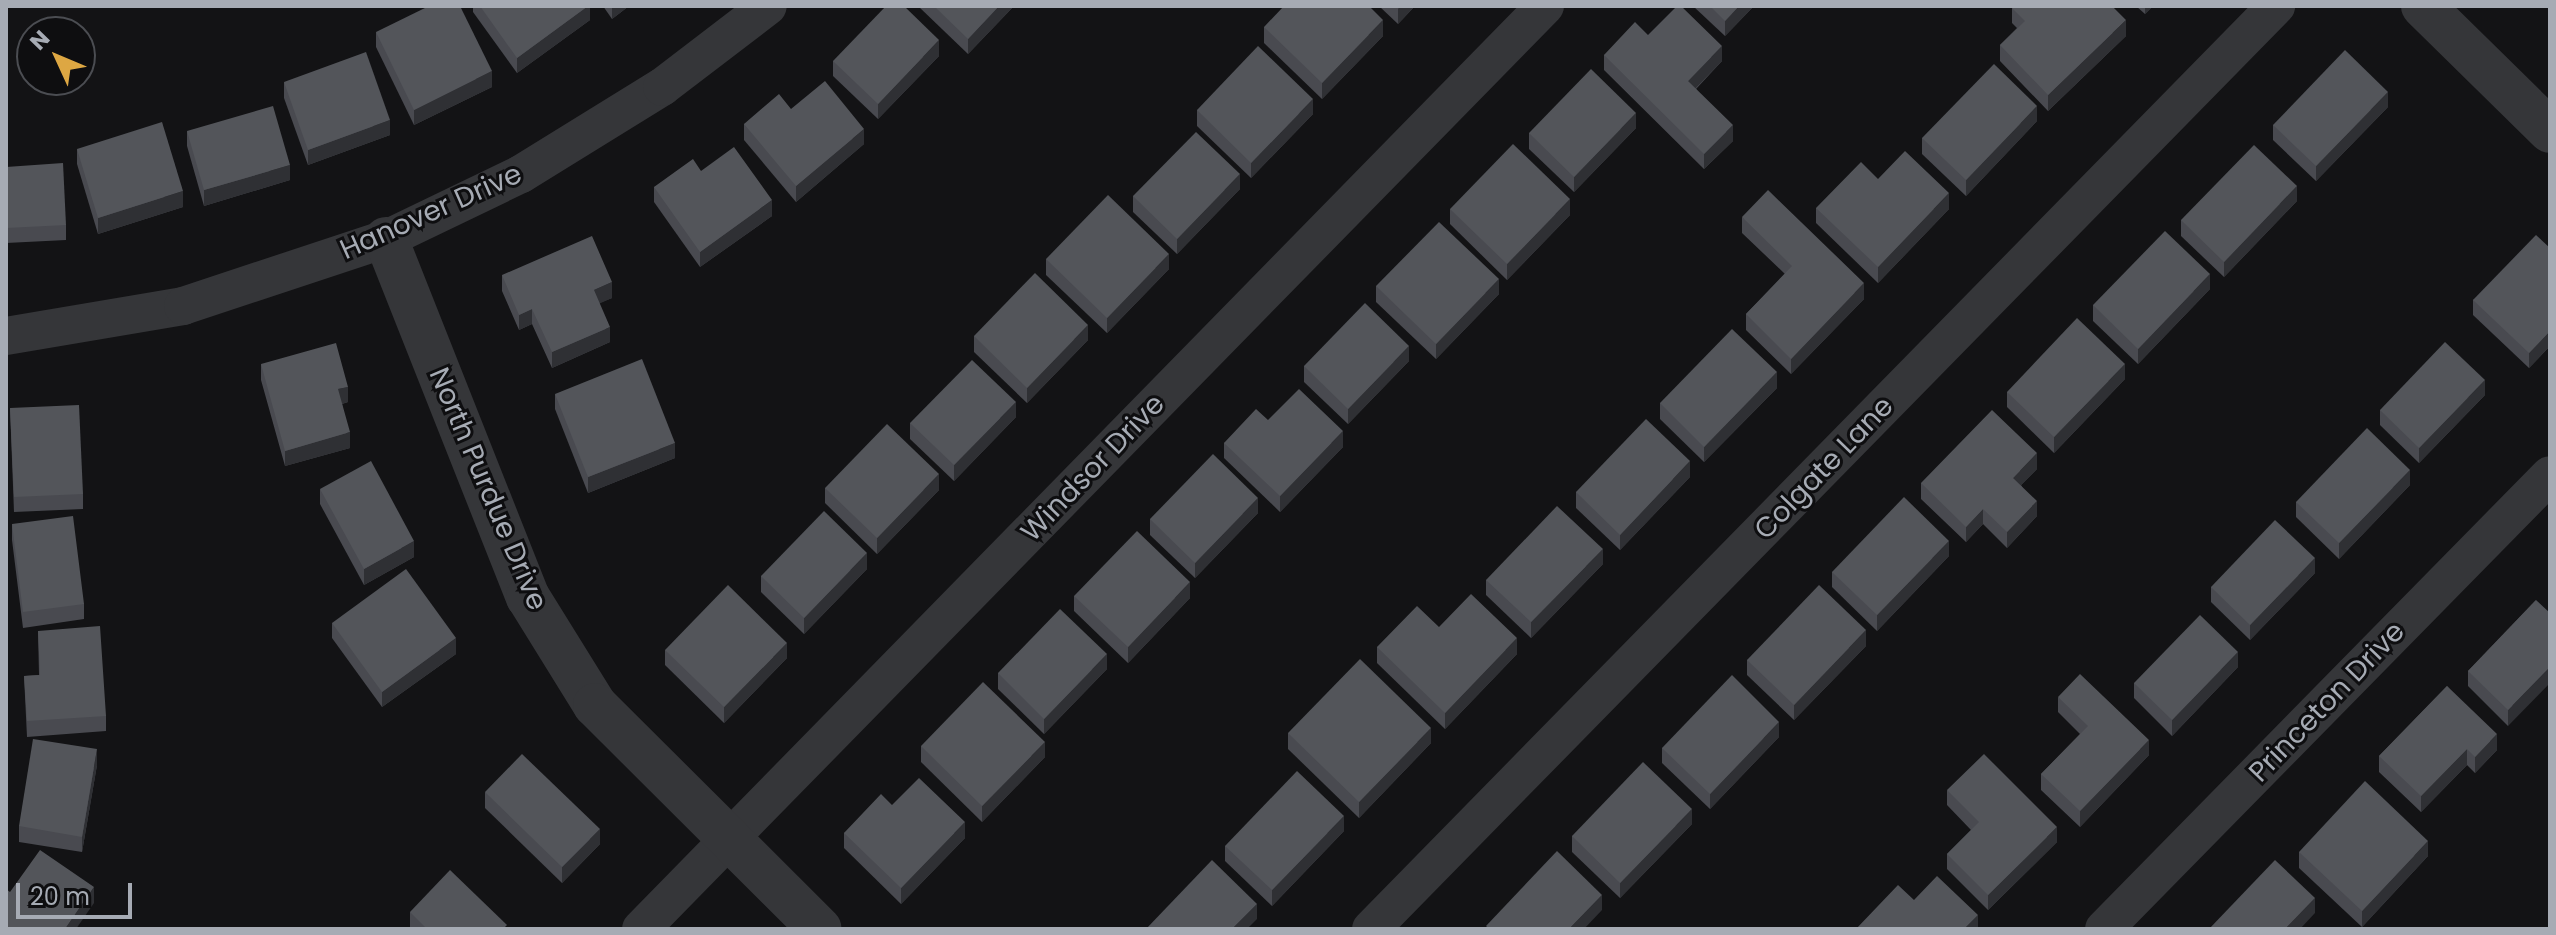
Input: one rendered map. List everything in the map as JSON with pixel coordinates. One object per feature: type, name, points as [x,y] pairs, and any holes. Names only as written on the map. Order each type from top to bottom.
[{"type":"street","name":"Hanover Drive","points":[[6,336],[183,306],[386,239],[521,174],[662,87],[768,6]]},
{"type":"street","name":"Windsor Drive","points":[[641,929],[1545,6]]},
{"type":"street","name":"Colgate Lane","points":[[1371,929],[2276,6]]},
{"type":"street","points":[[2423,6],[2550,131]]},
{"type":"street","name":"North Purdue Drive","points":[[386,239],[528,597],[595,705],[820,929]]},
{"type":"street","name":"Princeton Drive","points":[[2104,929],[2550,475]]},
{"type":"building","points":[[429,6],[460,6],[492,71],[414,110],[376,32]]},
{"type":"building","points":[[480,6],[588,6],[517,58]]},
{"type":"building","points":[[886,6],[904,6],[939,40],[878,104],[833,61]]},
{"type":"building","points":[[934,6],[999,6],[968,39]]},
{"type":"building","points":[[1284,6],[1369,6],[1383,20],[1322,83],[1264,27]]},
{"type":"building","points":[[1677,6],[1681,6],[1722,46],[1688,81],[1733,125],[1704,154],[1604,55],[1635,22],[1648,35]]},
{"type":"building","points":[[1710,6],[1739,6],[1725,21]]},
{"type":"building","points":[[2112,6],[2126,20],[2048,95],[2000,45],[2025,21],[2012,8]]},
{"type":"building","points":[[1258,46],[1313,99],[1251,163],[1197,110]]},
{"type":"building","points":[[2345,50],[2388,92],[2316,166],[2273,125]]},
{"type":"building","points":[[366,52],[390,120],[308,150],[284,82]]},
{"type":"building","points":[[1994,64],[2037,106],[1966,180],[1922,138]]},
{"type":"building","points":[[1591,69],[1636,113],[1574,177],[1529,133]]},
{"type":"building","points":[[825,81],[864,129],[796,186],[744,124],[779,94],[791,109]]},
{"type":"building","points":[[273,106],[290,165],[204,190],[187,131]]},
{"type":"building","points":[[162,122],[183,191],[98,218],[77,149]]},
{"type":"building","points":[[1196,132],[1240,174],[1177,239],[1133,196]]},
{"type":"building","points":[[1513,144],[1570,199],[1507,264],[1450,209]]},
{"type":"building","points":[[2254,145],[2297,186],[2224,262],[2181,220]]},
{"type":"building","points":[[734,147],[772,200],[700,252],[654,187],[693,159],[701,171]]},
{"type":"building","points":[[1905,151],[1949,193],[1878,267],[1816,208],[1861,162],[1878,179]]},
{"type":"building","points":[[63,163],[66,225],[6,228],[6,167]]},
{"type":"building","points":[[1768,190],[1864,283],[1791,359],[1746,314],[1792,266],[1742,217]]},
{"type":"building","points":[[1108,195],[1169,254],[1107,318],[1046,259]]},
{"type":"building","points":[[1439,222],[1499,279],[1436,344],[1376,286]]},
{"type":"building","points":[[2165,231],[2210,274],[2138,349],[2093,305]]},
{"type":"building","points":[[2536,235],[2550,248],[2550,331],[2529,353],[2473,300]]},
{"type":"building","points":[[592,236],[612,282],[594,290],[610,327],[552,352],[532,309],[519,315],[502,275]]},
{"type":"building","points":[[1035,273],[1088,325],[1027,388],[974,336]]},
{"type":"building","points":[[1365,303],[1409,346],[1348,409],[1304,366]]},
{"type":"building","points":[[2077,318],[2125,364],[2054,437],[2007,392]]},
{"type":"building","points":[[1732,329],[1777,372],[1704,447],[1660,403]]},
{"type":"building","points":[[2445,342],[2485,380],[2419,448],[2380,410]]},
{"type":"building","points":[[336,343],[348,387],[338,389],[350,432],[285,451],[261,364]]},
{"type":"building","points":[[642,359],[675,443],[588,477],[555,394]]},
{"type":"building","points":[[972,360],[1016,402],[954,465],[910,423]]},
{"type":"building","points":[[1299,389],[1343,431],[1280,496],[1224,443],[1256,409],[1268,420]]},
{"type":"building","points":[[79,405],[83,494],[14,497],[10,408]]},
{"type":"building","points":[[1992,410],[2037,453],[2013,478],[2037,501],[2007,532],[1983,509],[1966,527],[1921,483]]},
{"type":"building","points":[[1646,419],[1690,461],[1620,535],[1576,492]]},
{"type":"building","points":[[887,424],[939,474],[877,538],[825,488]]},
{"type":"building","points":[[2367,428],[2410,470],[2339,543],[2296,502]]},
{"type":"building","points":[[1213,454],[1258,498],[1195,563],[1150,519]]},
{"type":"building","points":[[371,461],[414,541],[364,569],[320,489]]},
{"type":"building","points":[[1904,497],[1949,541],[1877,615],[1832,572]]},
{"type":"building","points":[[1557,506],[1603,549],[1531,622],[1486,580]]},
{"type":"building","points":[[824,511],[867,553],[804,618],[761,576]]},
{"type":"building","points":[[73,516],[84,604],[23,612],[12,524]]},
{"type":"building","points":[[2275,520],[2315,558],[2250,625],[2211,587]]},
{"type":"building","points":[[1137,531],[1190,582],[1128,647],[1074,596]]},
{"type":"building","points":[[406,569],[456,638],[382,692],[332,623]]},
{"type":"building","points":[[728,585],[787,643],[724,707],[665,650]]},
{"type":"building","points":[[1819,585],[1866,630],[1794,705],[1747,660]]},
{"type":"building","points":[[1471,594],[1517,638],[1445,713],[1377,647],[1417,606],[1439,627]]},
{"type":"building","points":[[2536,600],[2550,613],[2550,667],[2508,710],[2468,671]]},
{"type":"building","points":[[1060,609],[1107,654],[1044,719],[998,673]]},
{"type":"building","points":[[2200,615],[2238,652],[2172,720],[2134,683]]},
{"type":"building","points":[[100,626],[106,716],[27,721],[24,676],[40,675],[38,631]]},
{"type":"building","points":[[1360,659],[1431,728],[1359,802],[1288,733]]},
{"type":"building","points":[[2080,674],[2149,740],[2080,811],[2041,774],[2088,726],[2058,697]]},
{"type":"building","points":[[1732,675],[1779,722],[1710,794],[1662,748]]},
{"type":"building","points":[[983,682],[1045,742],[982,806],[921,746]]},
{"type":"building","points":[[2447,686],[2497,734],[2475,757],[2467,749],[2421,796],[2379,756]]},
{"type":"building","points":[[33,739],[97,749],[82,837],[19,826]]},
{"type":"building","points":[[522,754],[600,829],[562,867],[485,792]]},
{"type":"building","points":[[1984,754],[2057,827],[1988,895],[1947,854],[1979,822],[1947,790]]},
{"type":"building","points":[[1643,762],[1692,809],[1620,883],[1572,836]]},
{"type":"building","points":[[1297,771],[1344,816],[1272,890],[1225,846]]},
{"type":"building","points":[[919,778],[965,822],[901,888],[844,833],[881,794],[892,805]]},
{"type":"building","points":[[2365,781],[2428,841],[2362,911],[2299,852]]},
{"type":"building","points":[[40,850],[94,887],[65,929],[6,929],[6,889],[10,892]]},
{"type":"building","points":[[1557,851],[1602,895],[1569,929],[1489,929],[1486,926]]},
{"type":"building","points":[[1212,860],[1257,904],[1232,929],[1146,929]]},
{"type":"building","points":[[2275,860],[2315,898],[2285,929],[2209,929]]},
{"type":"building","points":[[450,870],[507,925],[503,929],[427,929],[410,912]]},
{"type":"building","points":[[1937,876],[1978,915],[1964,929],[1856,929],[1898,885],[1914,900]]}]
